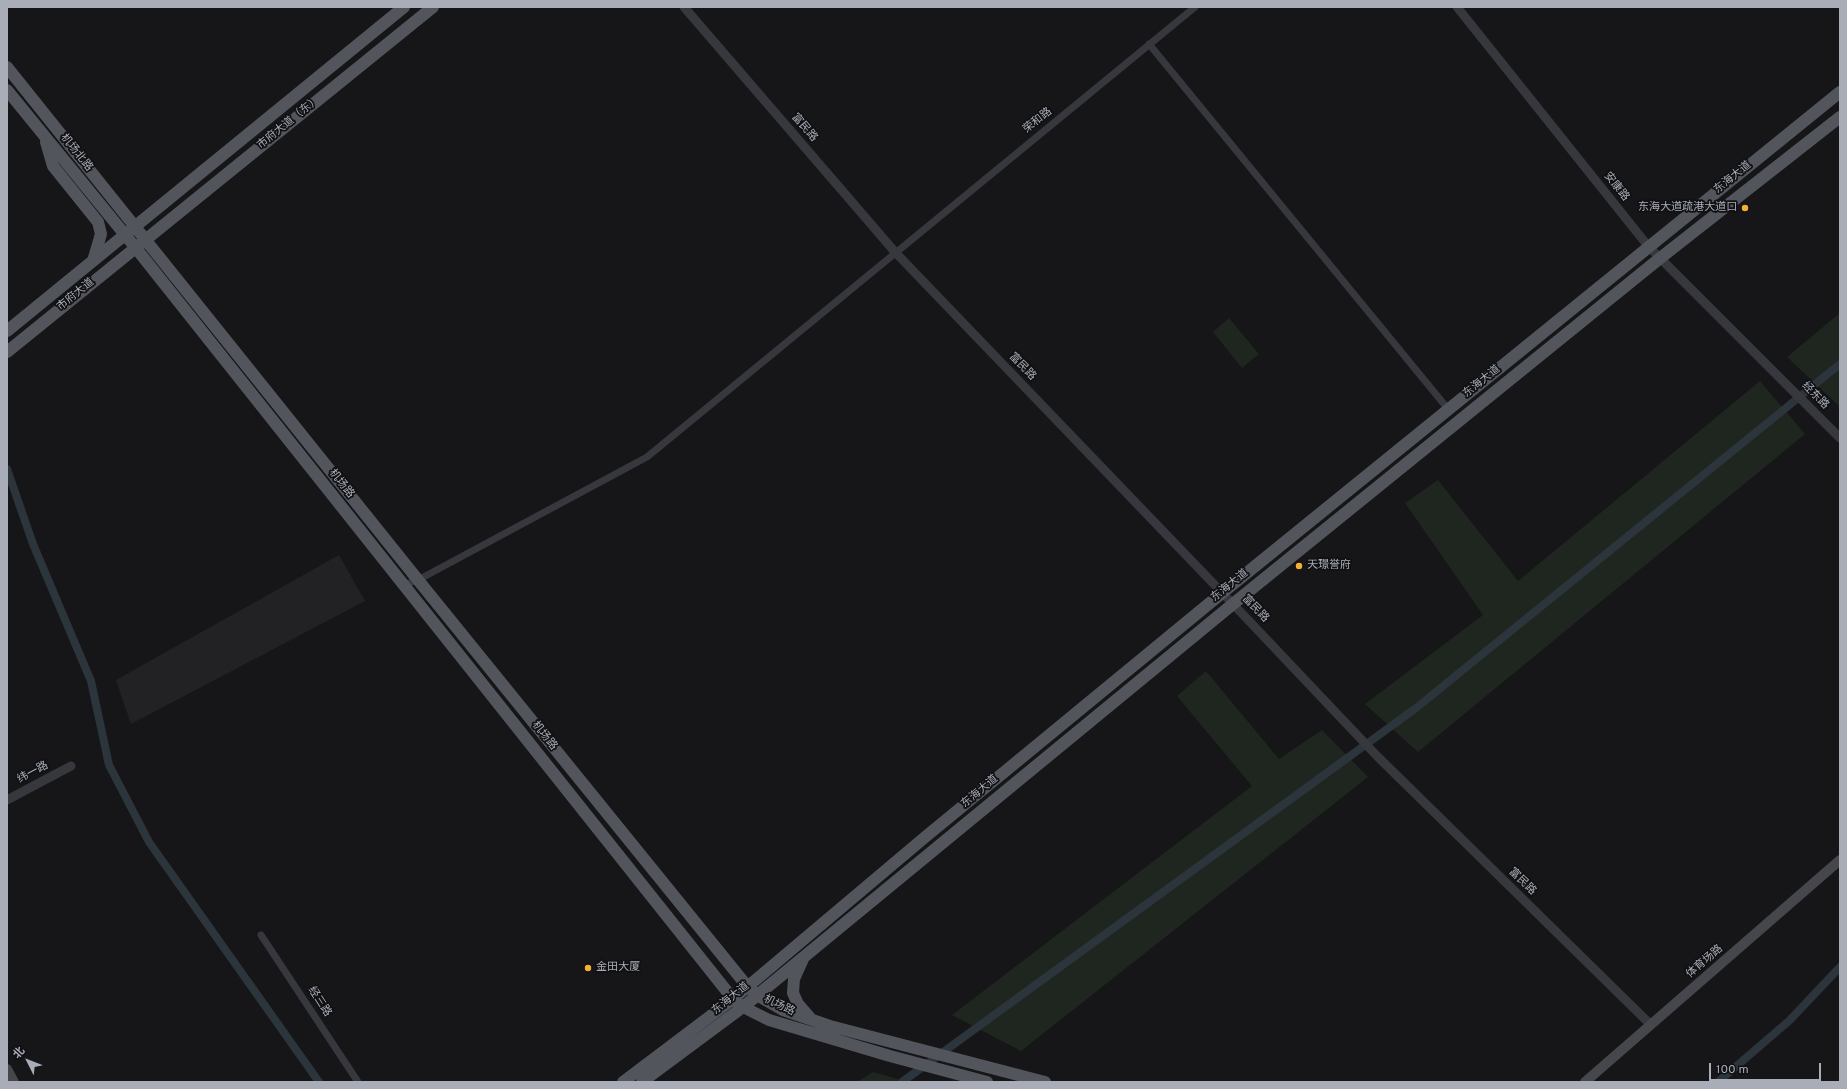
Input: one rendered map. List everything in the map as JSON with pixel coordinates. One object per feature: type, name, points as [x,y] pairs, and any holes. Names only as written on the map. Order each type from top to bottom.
[{"type":"main road","name":"市府大道（东）","points":[[136,227],[404,7]]},
{"type":"main road","name":"市府大道（东）","points":[[145,239],[432,7]]},
{"type":"main road","name":"机场北路","points":[[7,67],[145,239]]},
{"type":"main road","name":"机场北路","points":[[7,90],[135,247]]},
{"type":"main road","name":"东海大道","points":[[623,1082],[733,999],[1222,593],[1648,246],[1840,92]]},
{"type":"main road","name":"东海大道","points":[[642,1082],[743,1007],[1233,604],[1660,259],[1840,117]]},
{"type":"main road","points":[[45,137],[52,166],[98,222],[101,234],[92,262]]},
{"type":"main road","name":"市府大道","points":[[7,331],[136,227]]},
{"type":"main road","name":"市府大道","points":[[7,352],[145,239]]},
{"type":"main road","name":"机场路","points":[[145,239],[418,580],[747,986],[757,995],[783,1010],[814,1021],[1045,1082]]},
{"type":"main road","name":"机场路","points":[[135,247],[733,999],[743,1007],[769,1020],[890,1056],[987,1082]]},
{"type":"main road","name":"体育场路","points":[[1585,1082],[1840,860]]},
{"type":"main road","points":[[806,954],[794,979],[793,993],[798,1004],[814,1021]]},
{"type":"main road","points":[[7,1069],[14,1082]]},
{"type":"street","name":"富民路","points":[[684,7],[895,252],[1377,756],[1651,1025]]},
{"type":"street","name":"荣和路","points":[[403,585],[418,580],[647,457],[1195,7]]},
{"type":"street","name":"安康路","points":[[1457,7],[1648,246],[1788,386]]},
{"type":"street","points":[[1149,44],[1448,409]]},
{"type":"street","name":"经东路","points":[[1788,386],[1840,438]]},
{"type":"street","name":"纬一路","points":[[7,800],[71,766]]},
{"type":"street","name":"经三路","points":[[261,935],[358,1082]]},
{"type":"shaded area","points":[[1840,313],[1840,407],[1787,357]]},
{"type":"shaded area","points":[[1229,318],[1259,354],[1242,368],[1213,332]]},
{"type":"shaded area","points":[[1760,381],[1805,434],[1418,752],[1365,704],[1483,615],[1405,503],[1438,480],[1518,581]]},
{"type":"shaded area","points":[[339,555],[365,601],[131,724],[116,680]]},
{"type":"shaded area","points":[[1206,671],[1279,759],[1322,730],[1368,777],[1021,1051],[952,1015],[1252,786],[1177,696]]},
{"type":"shaded area","points":[[873,1072],[908,1082],[857,1082]]},
{"type":"waterway","points":[[902,1082],[1416,708],[1840,364]]},
{"type":"waterway","points":[[7,469],[33,544],[91,681],[109,765],[149,842],[319,1082]]},
{"type":"waterway","points":[[1718,1082],[1790,1020],[1840,967]]},
{"type":"place","name":"东海大道疏港大道口","points":[[1745,208]]},
{"type":"place","name":"天璟誉府","points":[[1299,566]]},
{"type":"place","name":"金田大厦","points":[[588,968]]}]
